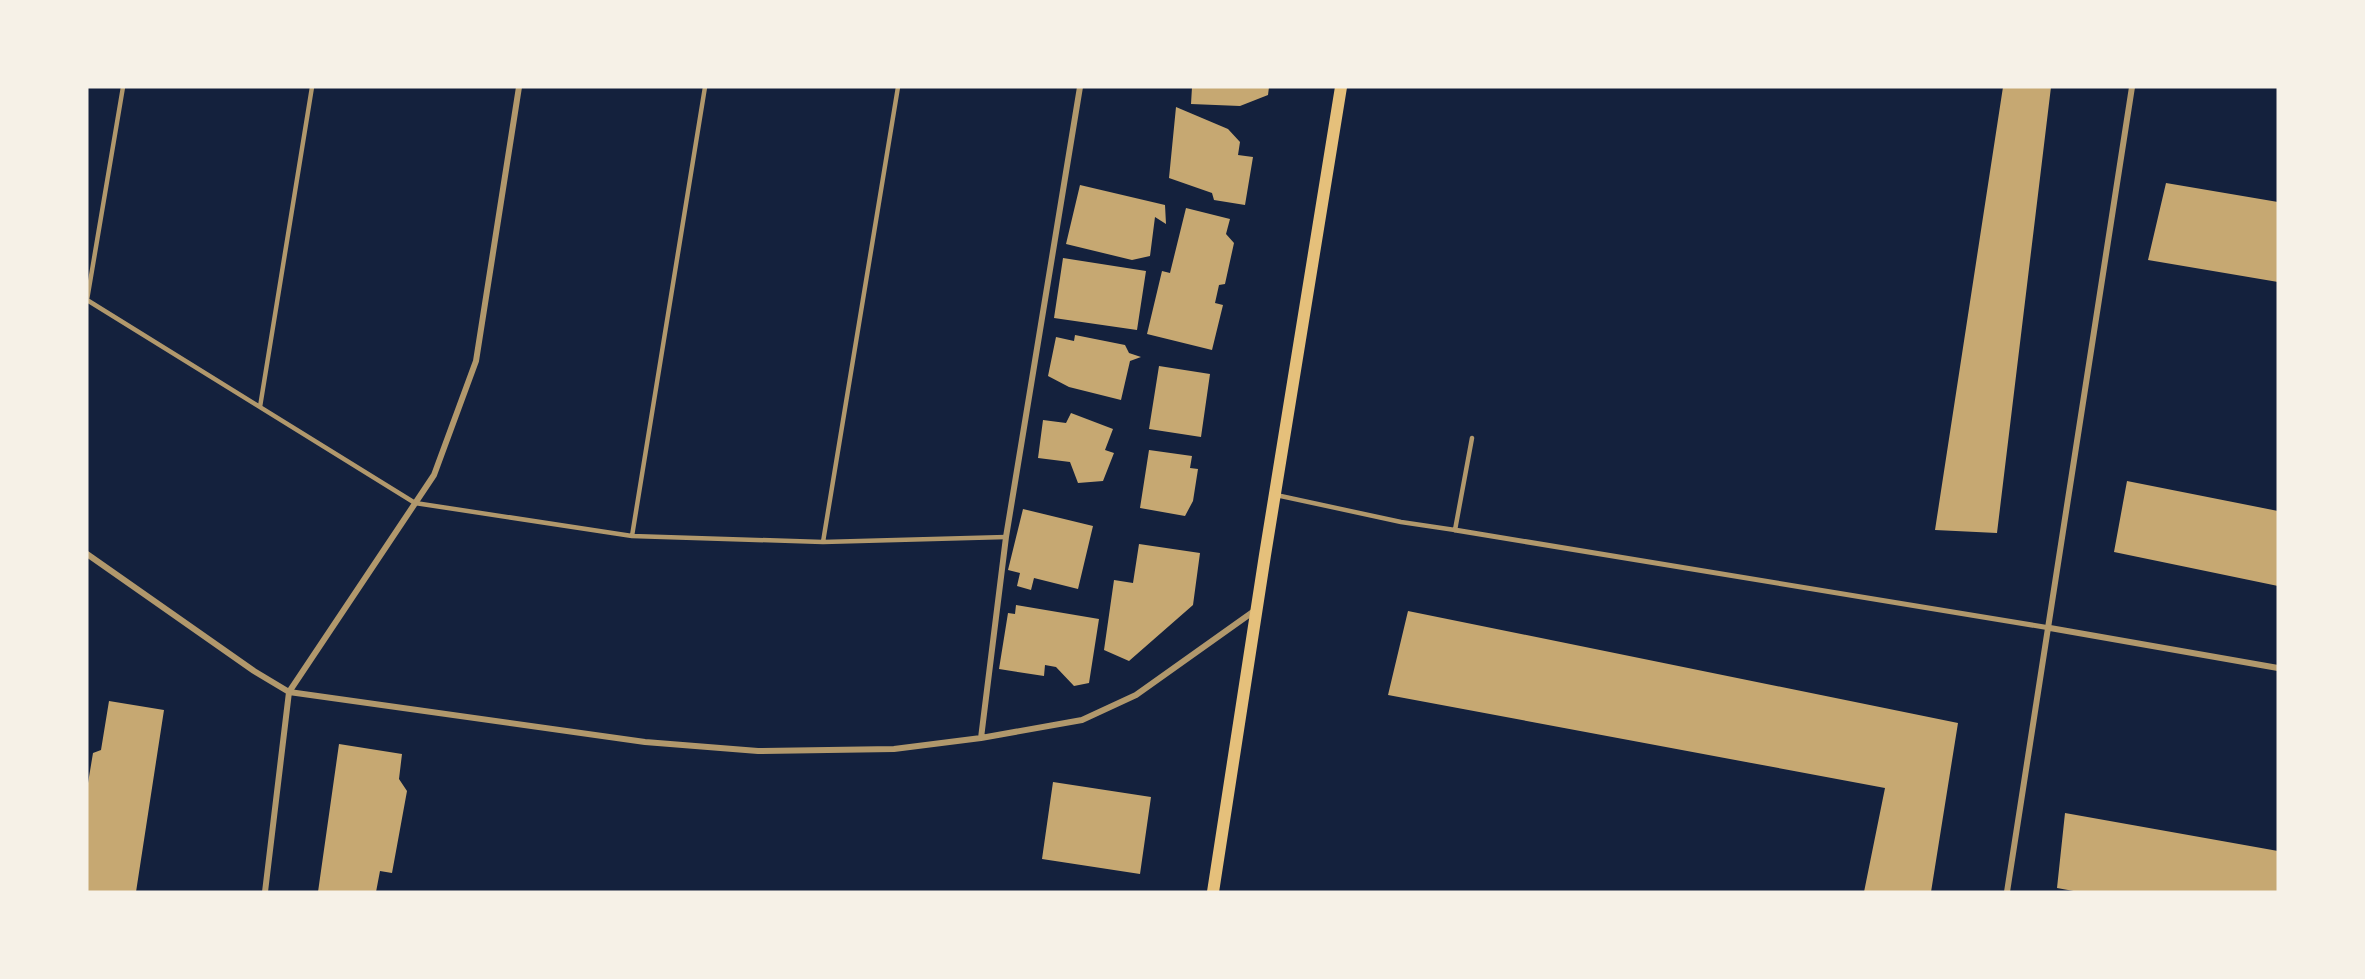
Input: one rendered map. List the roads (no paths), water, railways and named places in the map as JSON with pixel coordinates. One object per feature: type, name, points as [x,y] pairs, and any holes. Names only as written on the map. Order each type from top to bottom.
[{"type":"main road","points":[[1213,892],[1341,87]]},
{"type":"street","points":[[265,892],[289,692],[434,475],[476,361],[519,87]]},
{"type":"street","points":[[981,738],[1005,537],[1080,87]]},
{"type":"street","points":[[2007,892],[2050,628],[2132,87]]},
{"type":"street","points":[[1455,530],[2278,668]]},
{"type":"street","points":[[87,555],[254,671],[289,692],[645,742],[758,751],[894,749],[981,738],[1082,720],[1136,695],[1257,608]]},
{"type":"lane","points":[[123,87],[87,300],[415,503],[632,536],[823,542],[1005,537]]},
{"type":"lane","points":[[260,407],[312,87]]},
{"type":"lane","points":[[632,536],[705,87]]},
{"type":"lane","points":[[823,542],[898,87]]},
{"type":"lane","points":[[1275,495],[1401,522],[1455,530],[1472,438]]}]
